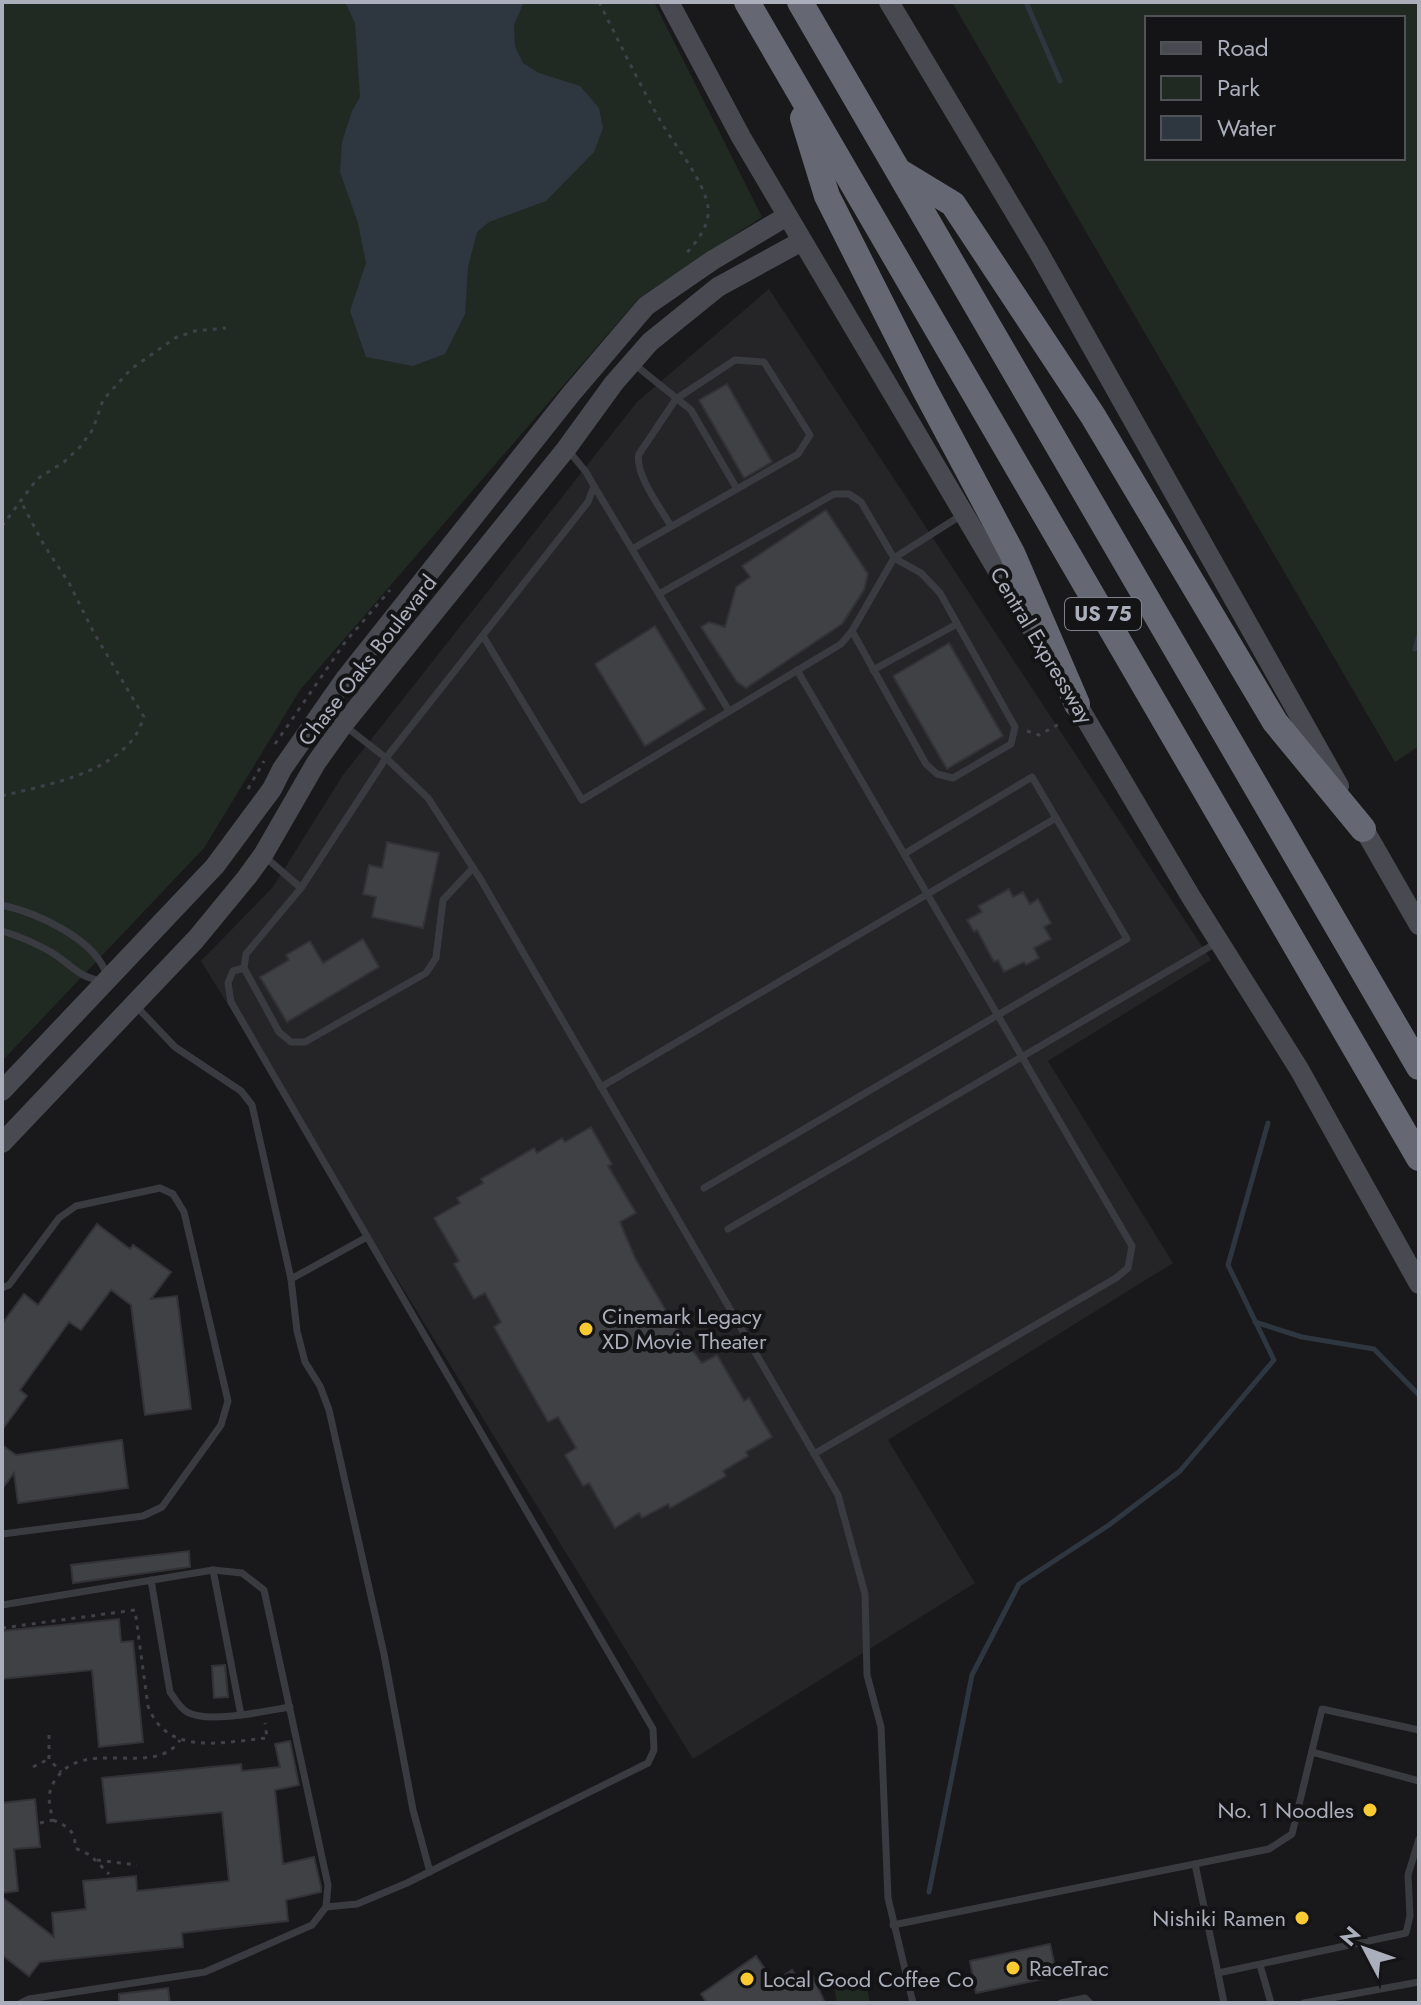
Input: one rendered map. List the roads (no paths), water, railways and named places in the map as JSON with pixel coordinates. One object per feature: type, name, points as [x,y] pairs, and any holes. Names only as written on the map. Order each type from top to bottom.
[{"type":"highway","name":"US 75","points":[[747,2],[1419,1158]]},
{"type":"highway","name":"US 75","points":[[800,2],[1419,1067]]},
{"type":"highway","points":[[787,69],[827,196],[1012,553],[1070,713]]},
{"type":"highway","points":[[897,169],[953,204],[1093,416],[1275,722],[1363,829]]},
{"type":"main road","name":"Central Expressway","points":[[669,2],[741,137],[964,514],[1070,713],[1299,1069],[1419,1284]]},
{"type":"main road","points":[[889,2],[1039,253],[1419,925]]},
{"type":"main road","name":"Chase Oaks Boulevard","points":[[2,1091],[215,866],[272,789],[282,769],[345,679],[646,306],[713,260],[787,216]]},
{"type":"main road","name":"Chase Oaks Boulevard","points":[[2,1143],[196,939],[263,855],[316,763],[343,725],[650,342],[718,287],[802,241]]},
{"type":"main road","points":[[544,429],[566,449]]},
{"type":"main road","points":[[323,710],[343,725]]},
{"type":"main road","points":[[108,981],[133,1003]]},
{"type":"lane","points":[[632,549],[798,454],[810,435],[764,362],[735,360],[676,399],[647,439],[637,463],[671,526]]},
{"type":"lane","points":[[632,363],[691,410],[737,489]]},
{"type":"lane","points":[[566,449],[586,472],[729,711]]},
{"type":"lane","points":[[473,868],[443,900],[436,958],[426,973],[305,1042],[291,1042],[279,1032],[244,968],[246,954],[301,888],[386,758],[588,502],[594,486]]},
{"type":"lane","points":[[659,594],[834,494],[849,494],[861,502],[894,558],[921,573],[940,593],[1015,727],[1011,744],[953,778],[937,774],[926,764],[852,631]]},
{"type":"lane","points":[[483,636],[582,800],[841,644],[852,631],[894,558],[964,514]]},
{"type":"lane","points":[[873,670],[957,624]]},
{"type":"lane","points":[[797,670],[1132,1246],[1128,1268],[1116,1278],[814,1454]]},
{"type":"lane","points":[[343,725],[386,758],[428,798],[473,868],[838,1495],[865,1594],[867,1675],[881,1727],[888,1898],[913,2003]]},
{"type":"lane","points":[[704,1188],[1127,939],[1032,777],[904,854]]},
{"type":"lane","points":[[601,1087],[1056,818]]},
{"type":"lane","points":[[263,855],[301,888]]},
{"type":"lane","points":[[2,905],[71,933],[103,962],[108,981],[84,978],[53,954],[21,936],[2,931]]},
{"type":"lane","points":[[728,1229],[1219,942]]},
{"type":"lane","points":[[244,968],[233,971],[228,983],[231,1002],[653,1729],[654,1750],[648,1763],[430,1872],[357,1904],[326,1907]]},
{"type":"lane","points":[[133,1003],[175,1047],[241,1091],[252,1105],[291,1279],[297,1331],[305,1362],[320,1386],[329,1410],[384,1654],[413,1810],[430,1872]]},
{"type":"lane","points":[[2,1288],[9,1285],[59,1218],[76,1206],[160,1188],[173,1194],[184,1212],[228,1401],[221,1425],[162,1507],[143,1516],[2,1534]]},
{"type":"lane","points":[[291,1279],[367,1237]]},
{"type":"lane","points":[[213,1570],[241,1715]]},
{"type":"lane","points":[[2,1605],[213,1570],[242,1573],[264,1590],[328,1885],[326,1907],[312,1925],[205,1972],[29,1999],[21,2003]]},
{"type":"lane","points":[[151,1580],[170,1692],[178,1704],[189,1713],[202,1716],[241,1715],[290,1707]]},
{"type":"lane","points":[[893,1925],[1269,1849],[1292,1834],[1322,1709],[1419,1730]]},
{"type":"lane","points":[[1312,1752],[1419,1781]]},
{"type":"lane","points":[[1218,1973],[1406,1933],[1410,1916],[1408,1875],[1419,1839]]},
{"type":"lane","points":[[1195,1864],[1224,2003]]},
{"type":"lane","points":[[1410,1916],[1419,1924]]},
{"type":"lane","points":[[1260,1965],[1271,2003]]},
{"type":"lane","points":[[1304,2003],[1419,1982]]},
{"type":"lane","points":[[1061,2003],[1085,1998],[1090,2003]]},
{"type":"water","points":[[345,2],[524,2],[514,25],[515,46],[523,63],[539,73],[580,86],[599,108],[603,128],[594,152],[546,201],[489,222],[477,232],[468,267],[465,314],[445,354],[413,366],[366,357],[350,311],[366,263],[358,223],[340,172],[342,142],[360,97],[355,23]]},
{"type":"waterway","points":[[1026,2],[1060,81]]},
{"type":"waterway","points":[[1415,649],[1419,636]]},
{"type":"waterway","points":[[929,1892],[972,1675],[1019,1584],[1109,1525],[1180,1471],[1274,1360],[1228,1265],[1268,1123]]},
{"type":"waterway","points":[[1255,1322],[1302,1337],[1374,1349],[1419,1395]]},
{"type":"place","name":"Cinemark Legacy XD Movie Theater","points":[[586,1329]]},
{"type":"place","name":"No. 1 Noodles","points":[[1370,1810]]},
{"type":"place","name":"Nishiki Ramen","points":[[1302,1918]]},
{"type":"place","name":"RaceTrac","points":[[1013,1968]]},
{"type":"place","name":"Local Good Coffee Co","points":[[747,1979]]}]
